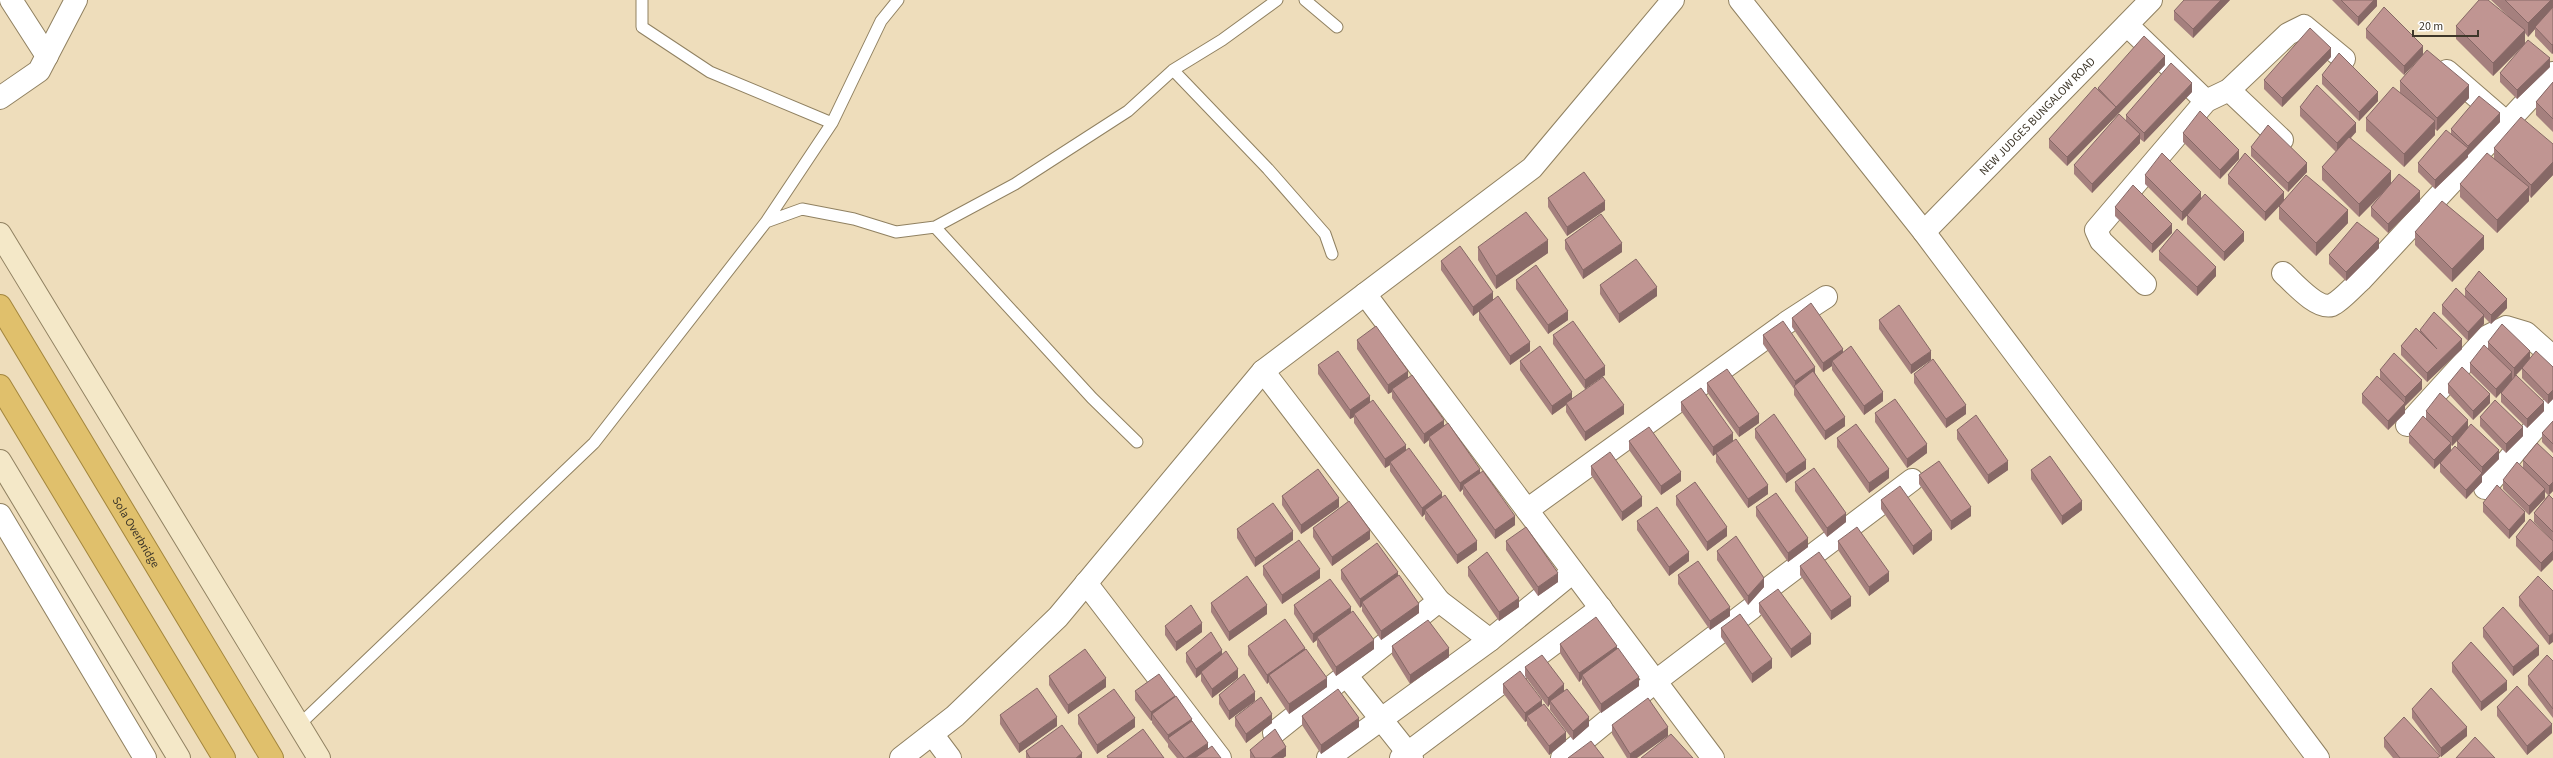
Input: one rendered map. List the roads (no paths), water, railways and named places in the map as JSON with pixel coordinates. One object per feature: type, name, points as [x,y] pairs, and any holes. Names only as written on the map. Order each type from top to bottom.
[{"type":"highway","name":"Sola Overbridge","points":[[0,306],[272,758]]},
{"type":"highway","points":[[0,386],[224,758]]},
{"type":"main road","points":[[0,234],[319,758]]},
{"type":"main road","points":[[0,461],[179,758]]},
{"type":"street","points":[[12,0],[47,56]]},
{"type":"street","points":[[0,98],[39,71],[76,0]]},
{"type":"street","points":[[901,758],[955,716],[1058,617],[1263,371],[1532,168],[1673,0]]},
{"type":"street","points":[[1740,0],[1924,232],[2318,758]]},
{"type":"street","name":"NEW JUDGES BUNGALOW ROAD","points":[[1924,232],[2152,0]]},
{"type":"street","points":[[2127,25],[2206,101]]},
{"type":"street","points":[[2145,284],[2101,241],[2096,230],[2206,101],[2229,90],[2288,34],[2304,26],[2344,59]]},
{"type":"street","points":[[2445,69],[2508,124]]},
{"type":"street","points":[[2283,273],[2309,297],[2324,305],[2332,304],[2361,280],[2508,124],[2553,73]]},
{"type":"street","points":[[2229,90],[2282,140]]},
{"type":"street","points":[[1365,294],[1713,758]]},
{"type":"street","points":[[1527,510],[1789,321],[1826,297]]},
{"type":"street","points":[[2407,425],[2488,336],[2506,327],[2526,333],[2553,357]]},
{"type":"street","points":[[1263,371],[1439,600],[1490,640]]},
{"type":"street","points":[[2485,488],[2553,406]]},
{"type":"street","points":[[1562,758],[1656,681],[1752,608],[1769,588],[1912,480]]},
{"type":"street","points":[[0,515],[145,758]]},
{"type":"street","points":[[1328,758],[1490,640],[1573,572]]},
{"type":"street","points":[[1086,583],[1220,758]]},
{"type":"street","points":[[1274,733],[1439,600]]},
{"type":"street","points":[[1346,675],[1381,719],[1407,756],[1600,608]]},
{"type":"street","points":[[932,734],[950,758]]},
{"type":"lane","points":[[642,0],[642,27],[710,72],[832,123]]},
{"type":"lane","points":[[300,726],[594,443],[766,222],[832,123],[881,21],[898,0]]},
{"type":"lane","points":[[766,222],[802,209],[854,219],[896,232],[935,227],[1022,180],[1128,111],[1173,70],[1222,40],[1277,0]]},
{"type":"lane","points":[[1305,0],[1337,27]]},
{"type":"lane","points":[[1173,70],[1268,168],[1325,234],[1332,254]]},
{"type":"lane","points":[[935,227],[1092,398],[1137,442]]}]
